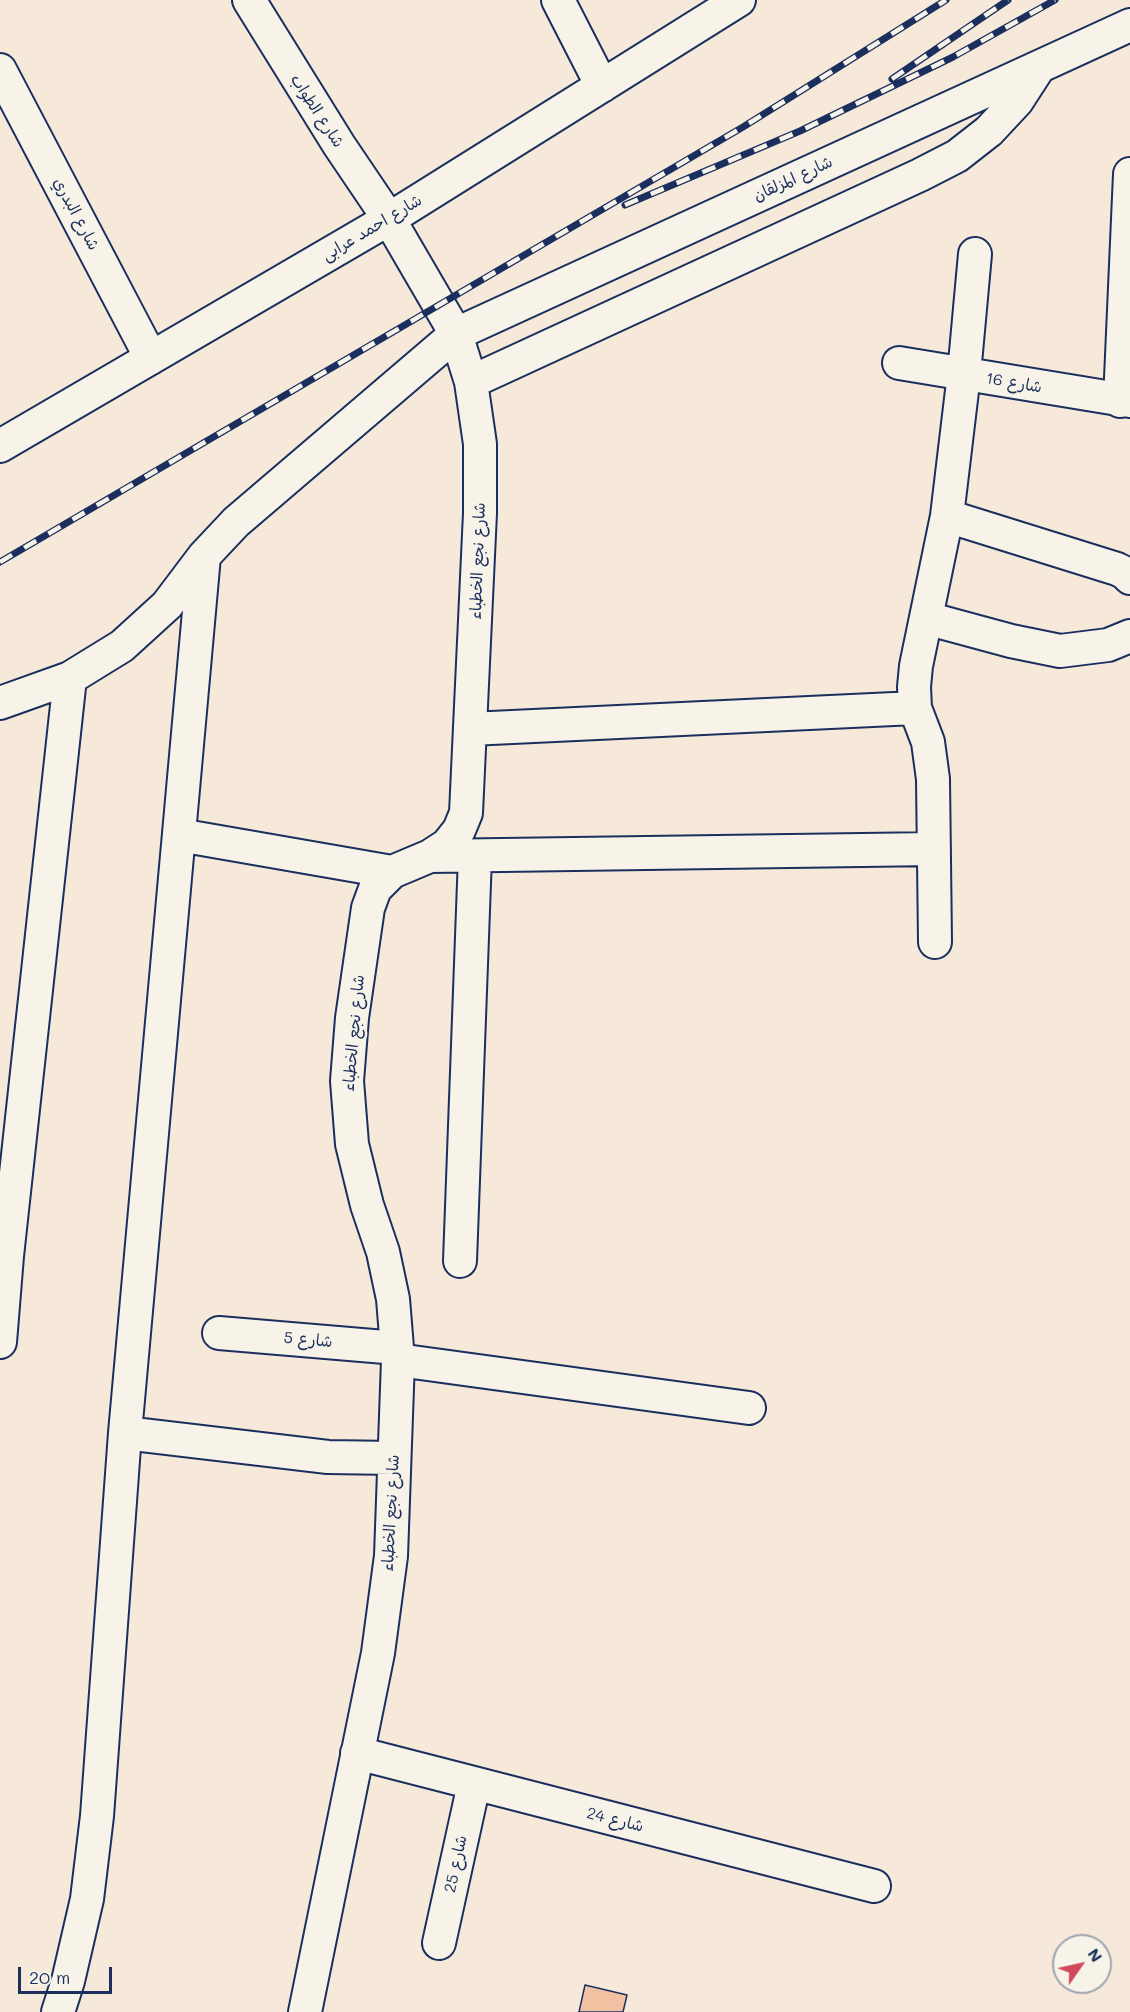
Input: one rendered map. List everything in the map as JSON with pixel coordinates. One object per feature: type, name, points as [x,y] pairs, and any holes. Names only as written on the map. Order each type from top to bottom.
[{"type":"street","name":"شارع الطواب","points":[[249,0],[339,145],[389,219]]},
{"type":"street","points":[[558,0],[602,86]]},
{"type":"street","name":"شارع احمد عرابى","points":[[0,446],[389,219],[739,0]]},
{"type":"street","name":"شارع المزلقان","points":[[0,703],[70,678],[122,646],[167,605],[204,556],[236,522],[456,334],[1130,25]]},
{"type":"street","points":[[471,382],[957,156],[989,131],[1017,101],[1039,66]]},
{"type":"street","name":"شارع البدري","points":[[0,70],[151,358]]},
{"type":"street","points":[[1125,401],[1130,174]]},
{"type":"street","name":"شارع نجع الخطباء","points":[[305,2012],[378,1653],[391,1556],[398,1354],[393,1299],[383,1252],[367,1206],[352,1144],[347,1081],[351,1018],[368,908],[375,889],[392,872],[430,856],[447,845],[459,830],[466,813],[470,729],[480,513],[480,444],[471,382],[456,334],[389,219]]},
{"type":"street","points":[[935,942],[933,779],[928,742],[915,708],[914,687],[916,666],[947,516],[964,374],[975,254]]},
{"type":"street","name":"شارع 16","points":[[899,363],[1125,401]]},
{"type":"street","points":[[947,516],[1117,569],[1130,578]]},
{"type":"street","points":[[58,2012],[68,1981],[87,1899],[97,1816],[125,1433],[204,556]]},
{"type":"street","points":[[926,618],[1011,641],[1060,651],[1108,645],[1130,636]]},
{"type":"street","points":[[0,1342],[3,1256],[70,678]]},
{"type":"street","points":[[470,729],[915,708]]},
{"type":"street","points":[[179,835],[392,872]]},
{"type":"street","points":[[430,856],[934,849]]},
{"type":"street","points":[[460,1261],[476,856]]},
{"type":"street","name":"شارع 5","points":[[219,1333],[398,1354],[749,1408]]},
{"type":"street","points":[[125,1433],[227,1447],[328,1457],[394,1458]]},
{"type":"street","name":"شارع 24","points":[[357,1753],[874,1886]]},
{"type":"street","name":"شارع 25","points":[[439,1943],[474,1784]]},
{"type":"building","points":[[585,1985],[627,1995],[623,2012],[579,2012]]},
{"type":"railway","points":[[0,562],[743,127],[946,0]]},
{"type":"railway","points":[[892,79],[1008,0]]},
{"type":"railway","points":[[625,205],[800,131],[953,57],[1055,0]]}]
